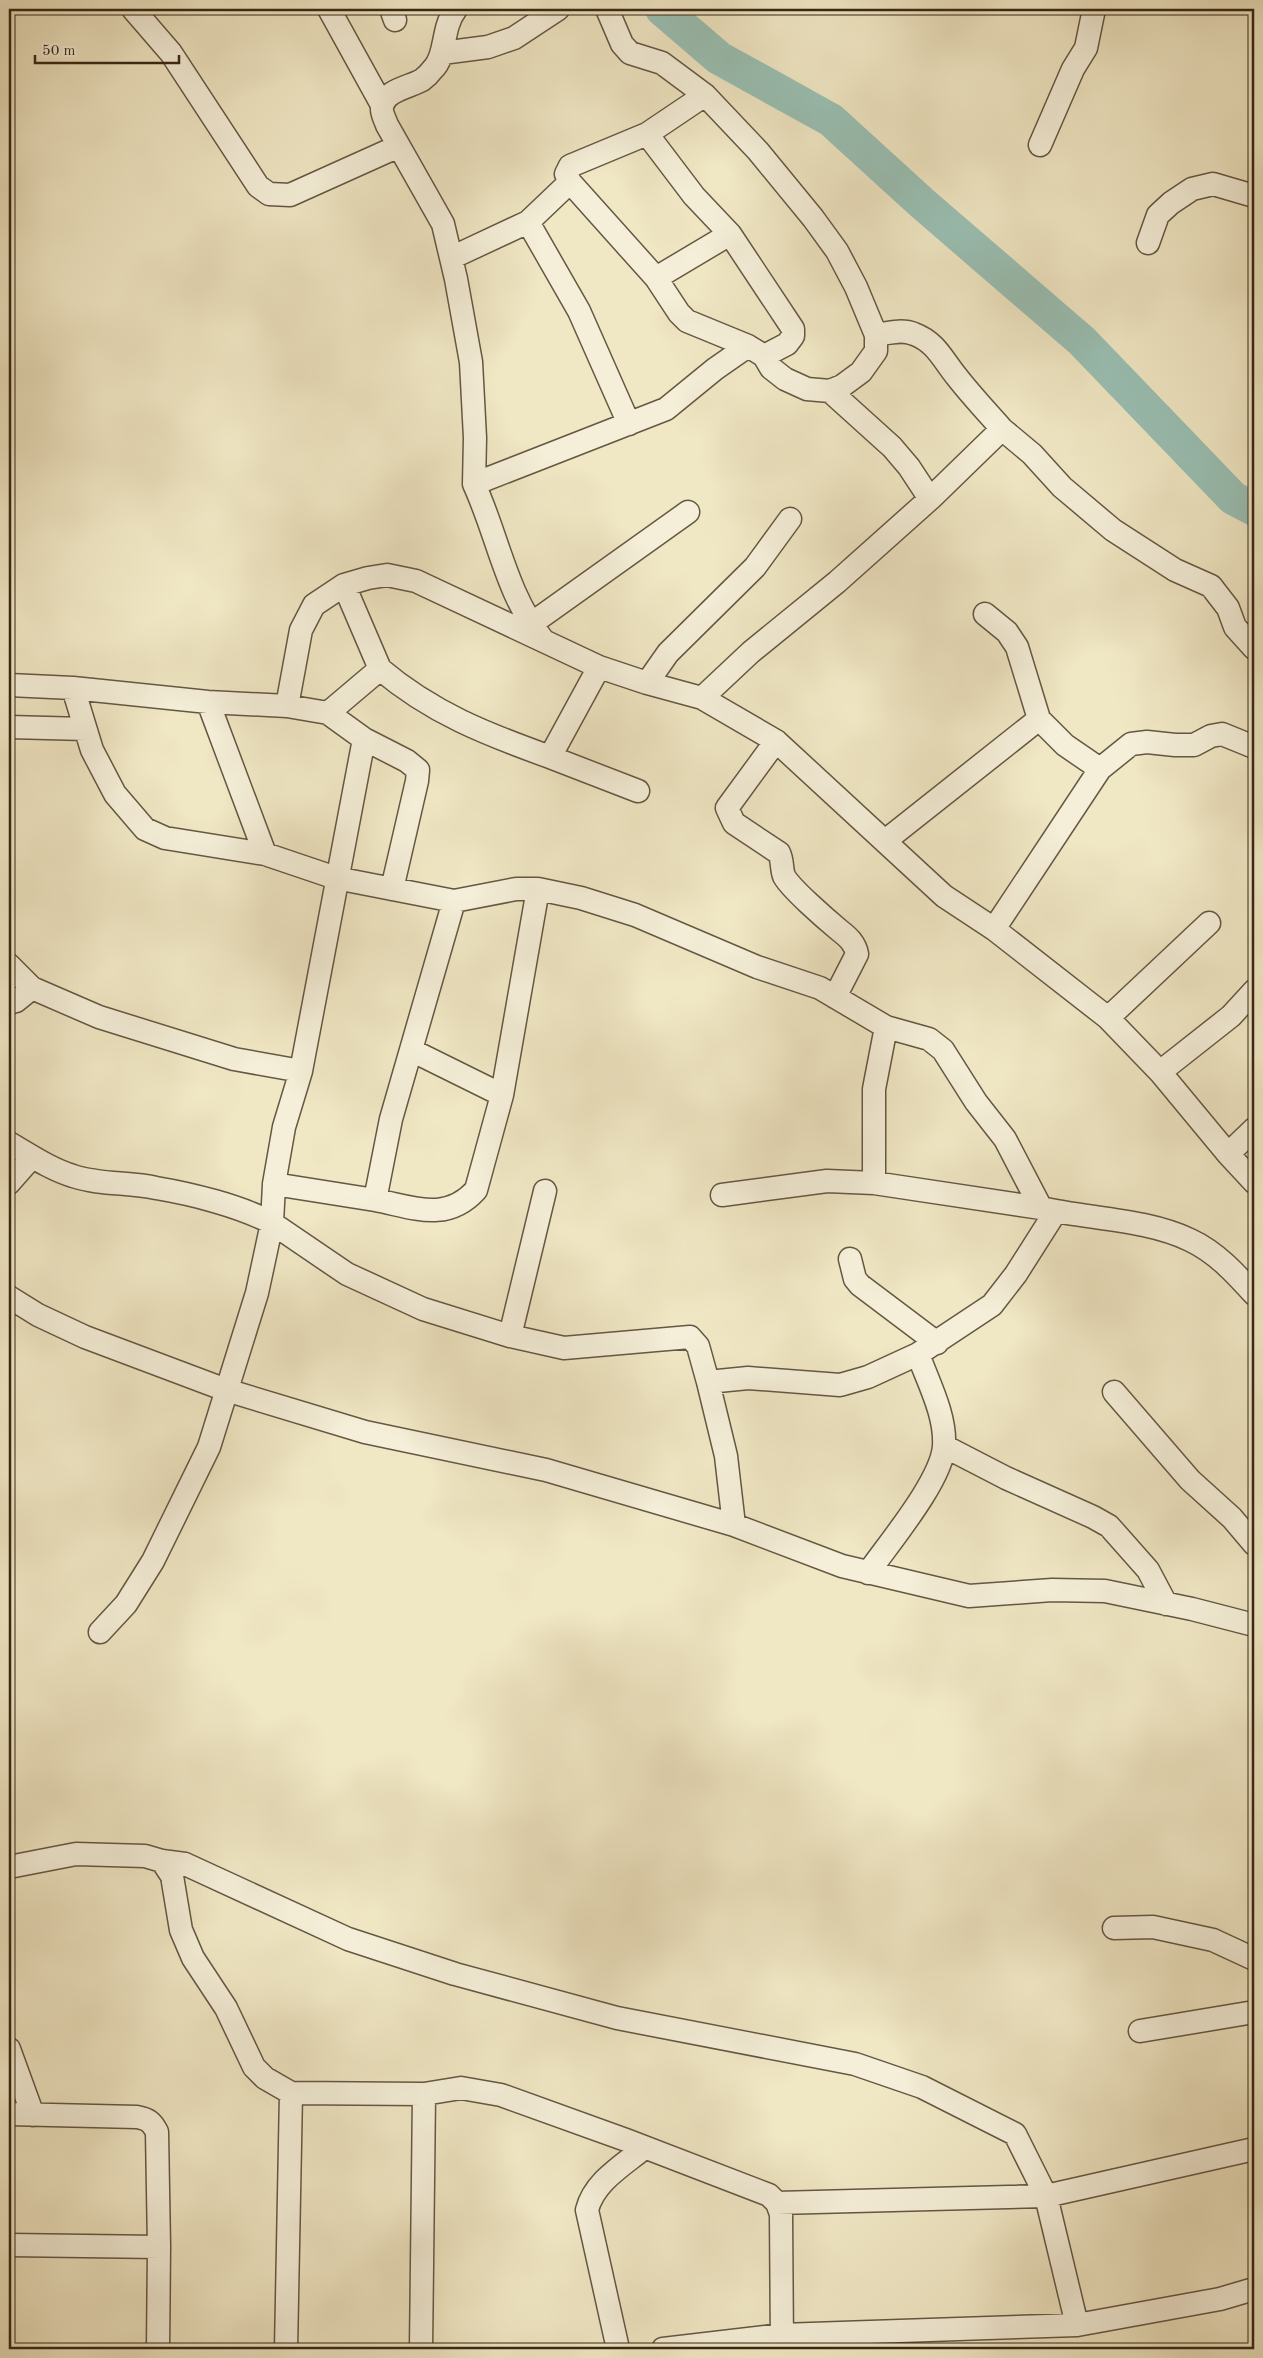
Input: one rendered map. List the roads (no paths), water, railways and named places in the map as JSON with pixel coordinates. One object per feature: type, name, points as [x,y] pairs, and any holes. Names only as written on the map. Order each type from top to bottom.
[{"type":"street","points":[[133,9],[171,53],[258,186],[269,194],[290,195],[400,146]]},
{"type":"street","points":[[329,9],[382,105],[382,112],[387,125],[443,224],[471,362],[476,438],[474,484],[484,506],[509,582],[537,632]]},
{"type":"street","points":[[382,105],[386,98],[402,88],[423,79],[436,67],[442,53],[448,19],[456,9]]},
{"type":"street","points":[[442,53],[488,47],[514,38],[558,9]]},
{"type":"street","points":[[607,9],[622,44],[630,53],[662,62],[705,95],[758,151],[813,218],[841,258],[856,287],[876,335],[876,351],[861,372],[842,386],[830,391],[807,389],[785,379],[771,368],[756,351],[687,321],[679,313],[656,278],[570,182],[566,174],[570,166],[647,134],[705,95]]},
{"type":"street","points":[[1040,145],[1073,69],[1086,48],[1094,9]]},
{"type":"street","points":[[474,484],[666,409],[715,368],[756,351],[787,344],[793,336],[793,329],[730,234],[682,181],[647,134]]},
{"type":"street","points":[[451,258],[528,222],[570,182]]},
{"type":"street","points":[[1148,243],[1158,215],[1171,203],[1192,189],[1213,184],[1254,196]]},
{"type":"street","points":[[528,222],[579,311],[629,424]]},
{"type":"street","points":[[656,278],[730,234]]},
{"type":"street","points":[[876,335],[899,332],[912,333],[926,339],[936,347],[954,374],[1002,429],[1032,454],[1075,499],[1113,530],[1175,570],[1211,586],[1228,608],[1234,627],[1254,648]]},
{"type":"street","points":[[830,391],[892,446],[909,467],[930,499]]},
{"type":"street","points":[[702,698],[751,652],[837,582],[930,499],[1002,429]]},
{"type":"street","points":[[537,632],[688,512]]},
{"type":"street","points":[[647,683],[668,653],[756,567],[790,519]]},
{"type":"street","points":[[287,706],[301,630],[314,606],[344,585],[387,575],[416,581],[537,632],[599,667],[702,698],[776,741],[944,896],[994,929],[1108,1018],[1160,1072],[1228,1154],[1254,1182]]},
{"type":"street","points":[[344,585],[380,669],[407,692],[441,712],[503,740],[638,791]]},
{"type":"street","points":[[985,614],[1007,632],[1017,647],[1039,719],[1065,745],[1100,770]]},
{"type":"street","points":[[550,757],[599,667]]},
{"type":"street","points":[[328,713],[380,669]]},
{"type":"street","points":[[9,685],[73,688],[208,702],[287,706],[328,713],[364,739],[407,761],[418,770],[392,889]]},
{"type":"street","points":[[73,688],[92,750],[115,794],[145,830],[165,838],[265,854],[336,878],[454,901],[516,889],[538,889],[581,898],[635,915],[757,967],[820,988],[886,1027],[929,1039],[944,1050],[976,1102],[1005,1139],[1048,1210]]},
{"type":"street","points":[[208,702],[265,854]]},
{"type":"street","points":[[884,841],[1039,719]]},
{"type":"street","points":[[9,727],[86,729]]},
{"type":"street","points":[[994,929],[1100,770],[1131,744],[1147,742],[1194,745],[1211,736],[1222,734],[1254,747]]},
{"type":"street","points":[[100,1632],[126,1604],[153,1561],[209,1448],[257,1293],[272,1223],[274,1184],[284,1127],[301,1071],[325,948],[336,878],[364,739]]},
{"type":"street","points":[[776,741],[727,808],[734,823],[778,854],[782,860],[784,876],[816,911],[856,947],[857,954],[835,997]]},
{"type":"street","points":[[274,1184],[436,1211],[455,1206],[467,1200],[476,1190],[502,1095],[538,889]]},
{"type":"street","points":[[375,1200],[391,1119],[454,901]]},
{"type":"street","points":[[1108,1018],[1209,923]]},
{"type":"street","points":[[9,965],[32,988],[99,1017],[234,1059],[301,1071]]},
{"type":"street","points":[[9,1003],[32,988]]},
{"type":"street","points":[[1160,1072],[1231,1016],[1254,990]]},
{"type":"street","points":[[874,1183],[874,1088],[886,1027]]},
{"type":"street","points":[[411,1050],[502,1095]]},
{"type":"street","points":[[1228,1154],[1254,1129]]},
{"type":"street","points":[[9,1143],[74,1177],[98,1182],[156,1188],[251,1212],[272,1223],[347,1274],[423,1309],[510,1336],[564,1348],[690,1337],[698,1346],[726,1456],[734,1525]]},
{"type":"street","points":[[9,1183],[32,1156]]},
{"type":"street","points":[[722,1195],[827,1181],[874,1183],[1161,1229],[1191,1240],[1222,1261],[1254,1294]]},
{"type":"street","points":[[510,1336],[545,1192]]},
{"type":"street","points":[[708,1382],[748,1378],[840,1385],[868,1377],[928,1349],[992,1305],[1016,1274],[1048,1210]]},
{"type":"street","points":[[850,1259],[855,1279],[928,1349],[942,1423],[944,1446],[938,1469],[929,1486],[868,1573]]},
{"type":"street","points":[[9,1297],[38,1315],[86,1337],[226,1390],[365,1432],[546,1470],[734,1525],[842,1566],[868,1573],[969,1596],[1052,1590],[1105,1591],[1254,1625]]},
{"type":"street","points":[[1114,1392],[1190,1480],[1232,1518],[1254,1544]]},
{"type":"street","points":[[944,1446],[1006,1478],[1109,1526],[1148,1570],[1166,1604]]},
{"type":"street","points":[[9,1867],[76,1854],[145,1856],[162,1861],[185,1864],[348,1939],[455,1974],[617,2018],[855,2064],[922,2086],[1014,2134],[1046,2196],[1077,2325]]},
{"type":"street","points":[[162,1861],[172,1876],[181,1930],[193,1958],[226,2008],[254,2067],[265,2078],[292,2093],[424,2094],[461,2088],[500,2095],[769,2195],[777,2203],[781,2214],[782,2342]]},
{"type":"street","points":[[1114,1928],[1153,1927],[1188,1934],[1213,1940],[1254,1958]]},
{"type":"street","points":[[1140,2031],[1254,2012]]},
{"type":"street","points":[[9,2049],[33,2115]]},
{"type":"street","points":[[286,2349],[292,2093]]},
{"type":"street","points":[[420,2349],[424,2094]]},
{"type":"street","points":[[9,2114],[137,2117],[147,2118],[153,2124],[157,2132],[158,2349]]},
{"type":"street","points":[[618,2349],[587,2210],[590,2197],[600,2185],[644,2148]]},
{"type":"street","points":[[777,2203],[1046,2196],[1254,2149]]},
{"type":"street","points":[[9,2245],[159,2247]]},
{"type":"street","points":[[663,2349],[1077,2325],[1220,2299],[1254,2289]]},
{"type":"waterway","points":[[662,9],[719,58],[831,120],[922,203],[1082,341],[1233,498],[1254,509]]}]
